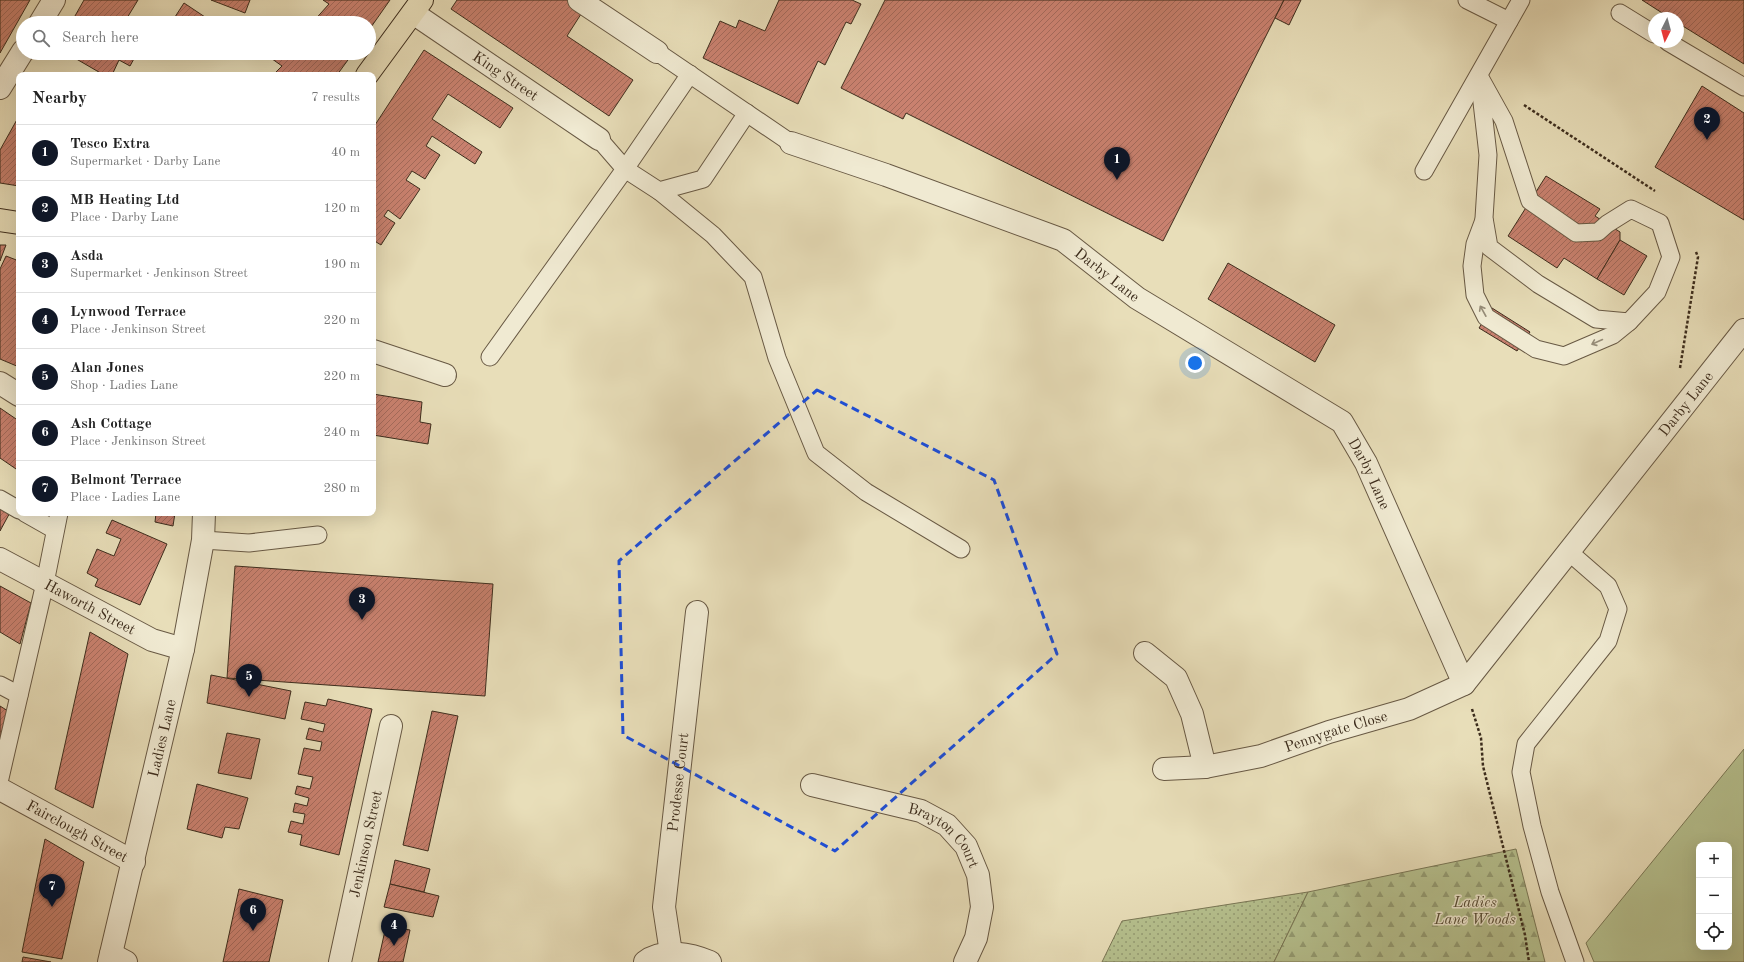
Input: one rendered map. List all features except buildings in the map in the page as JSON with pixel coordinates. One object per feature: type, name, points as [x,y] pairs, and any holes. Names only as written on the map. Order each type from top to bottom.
[{"type":"highway","points":[[369,72],[418,6]]},
{"type":"highway","points":[[0,220],[16,223]]},
{"type":"street","points":[[44,16],[54,0]]},
{"type":"street","points":[[579,0],[657,52]]},
{"type":"street","name":"King Street","points":[[418,6],[599,139]]},
{"type":"street","points":[[0,88],[17,60]]},
{"type":"street","name":"Darby Lane","points":[[791,143],[886,175],[1063,240],[1137,298],[1342,422],[1366,463],[1464,684],[1744,330]]},
{"type":"street","points":[[376,352],[444,375]]},
{"type":"street","points":[[0,383],[16,393]]},
{"type":"street","name":"Ladies Lane","points":[[116,959],[134,862],[183,649],[203,540],[204,516]]},
{"type":"street","name":"Haworth Street","points":[[0,559],[152,640],[183,649]]},
{"type":"street","name":"Prodesse Court","points":[[671,953],[664,908],[697,612]]},
{"type":"street","points":[[1145,653],[1176,678],[1192,714],[1205,767]]},
{"type":"street","name":"Pennygate Close","points":[[1164,768],[1205,767],[1261,756],[1330,732],[1409,709],[1464,684]]},
{"type":"street","name":"Jenkinson Street","points":[[340,962],[391,726]]},
{"type":"street","name":"Brayton Court","points":[[812,785],[867,807],[921,810],[947,825],[966,846],[978,875],[982,907],[976,938],[964,962]]},
{"type":"street","name":"Fairclough Street","points":[[0,789],[134,862]]},
{"type":"street","points":[[645,962],[649,959],[671,953],[710,962]]},
{"type":"lane","points":[[1467,0],[1509,21]]},
{"type":"lane","points":[[1424,170],[1521,0]]},
{"type":"lane","points":[[1620,13],[1648,30]]},
{"type":"lane","points":[[1678,48],[1744,87]]},
{"type":"lane","points":[[657,52],[791,143]]},
{"type":"lane","points":[[490,357],[625,169],[690,74]]},
{"type":"lane","points":[[1479,76],[1488,155],[1484,218],[1489,247],[1538,284],[1596,319],[1629,322]]},
{"type":"lane","points":[[1479,76],[1504,121],[1530,201],[1576,233],[1598,232],[1631,208],[1660,223],[1671,257],[1657,292],[1629,322],[1613,335],[1564,356],[1536,349],[1486,317],[1475,295],[1472,266],[1476,244],[1484,218]]},
{"type":"lane","points":[[659,191],[703,178],[747,113]]},
{"type":"lane","points":[[599,139],[625,169],[659,191],[713,235],[753,277],[777,358],[816,452],[866,492],[961,549]]},
{"type":"lane","points":[[0,499],[16,508]]},
{"type":"lane","points":[[30,516],[56,530]]},
{"type":"lane","points":[[0,778],[45,583],[58,516]]},
{"type":"lane","points":[[203,540],[249,543],[318,535]]},
{"type":"lane","points":[[1569,552],[1608,586],[1618,609],[1608,641],[1526,744],[1521,772],[1532,826],[1550,892],[1575,962]]},
{"type":"lane","points":[[0,685],[19,695]]},
{"type":"path","points":[[1464,684],[1481,738],[1483,766],[1525,936],[1529,962]]},
{"type":"highlighted area","points":[[817,390],[994,480],[1057,654],[835,851],[623,735],[619,561]]},
{"type":"green space","points":[[1744,749],[1744,962],[1594,962],[1586,943]]},
{"type":"green space","name":"Ladies Lane Woods","points":[[1516,849],[1545,962],[1274,962],[1308,892]]},
{"type":"green space","points":[[1308,892],[1274,962],[1102,962],[1122,921]]},
{"type":"place","name":"MB Heating Ltd","points":[[1707,140]]},
{"type":"place","name":"Tesco Extra","points":[[1117,180]]},
{"type":"place","name":"Asda","points":[[362,620]]},
{"type":"place","name":"Alan Jones","points":[[249,697]]},
{"type":"place","name":"Belmont Terrace","points":[[52,907]]},
{"type":"place","name":"Ash Cottage","points":[[253,931]]},
{"type":"place","name":"Lynwood Terrace","points":[[394,946]]}]
